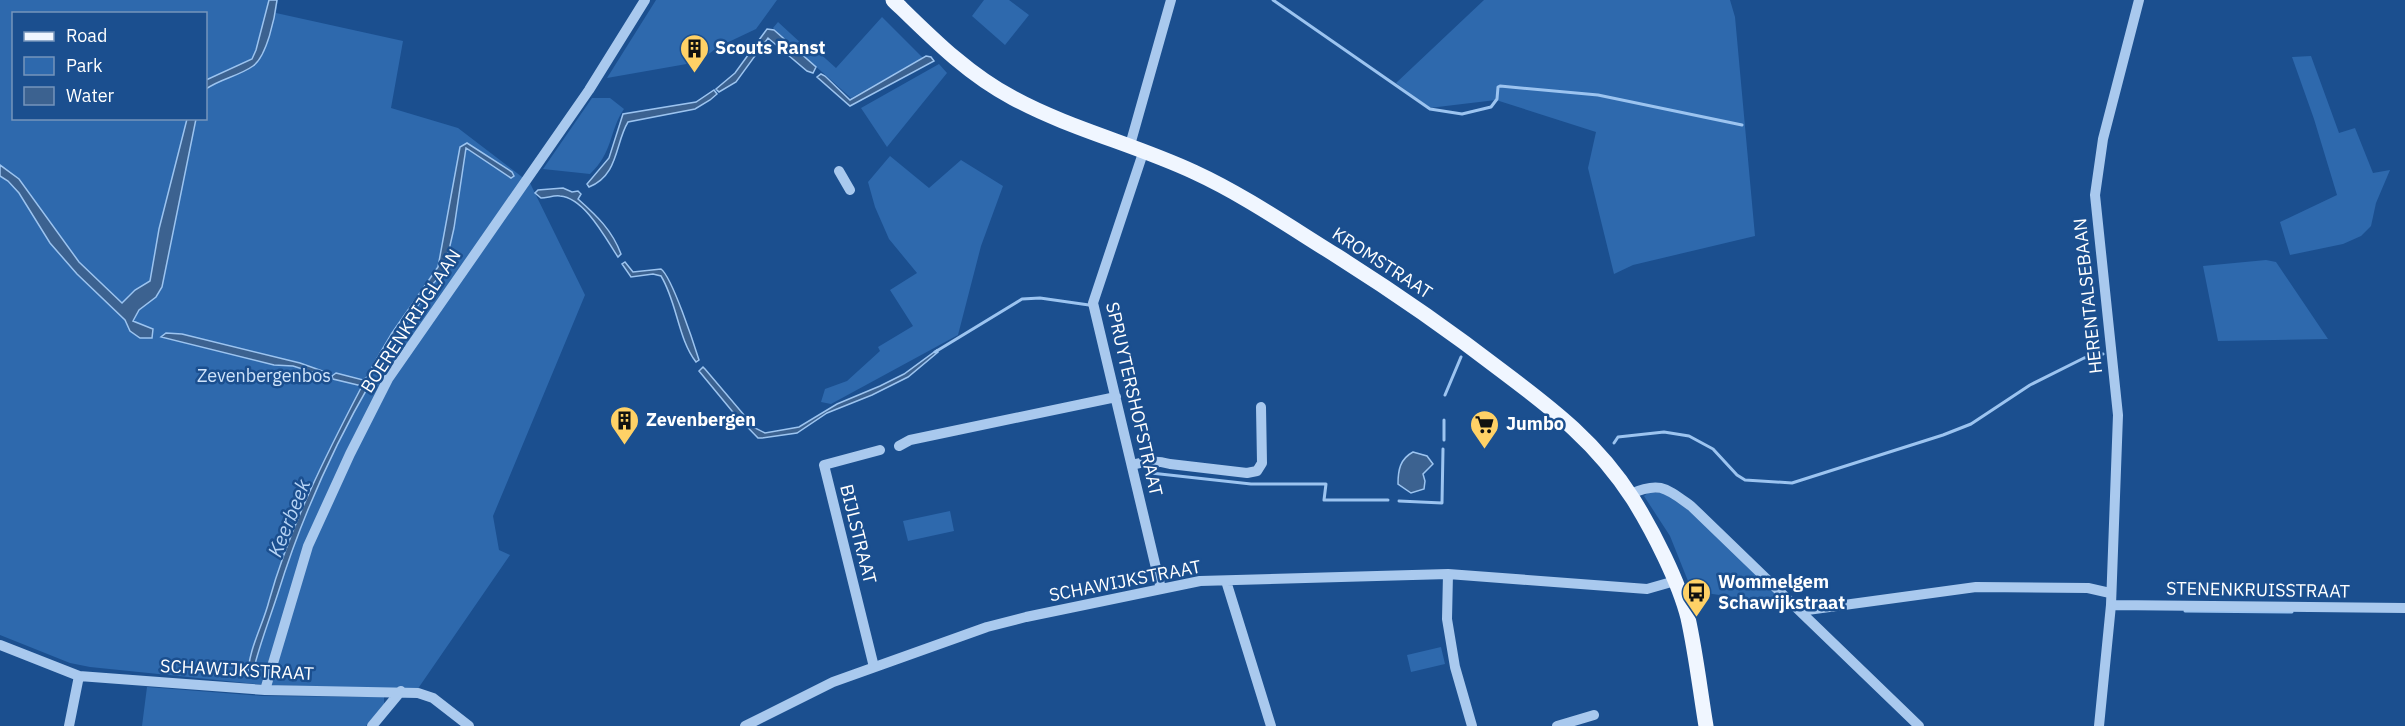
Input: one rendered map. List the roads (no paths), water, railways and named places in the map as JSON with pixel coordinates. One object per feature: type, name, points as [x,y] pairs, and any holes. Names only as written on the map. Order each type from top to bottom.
[{"type":"main road","name":"KROMSTRAAT","points":[[893,0],[962,64],[1012,98],[1070,125],[1137,147],[1198,174],[1260,207],[1387,288],[1463,341],[1566,420],[1584,437],[1630,494],[1646,521],[1675,581],[1688,618],[1706,726]]},
{"type":"street","name":"BOERENKRIJGLAAN","points":[[265,690],[308,546],[350,454],[388,379],[589,90],[645,0]]},
{"type":"street","name":"SPRUYTERSHOFSTRAAT","points":[[1161,589],[1093,303],[1137,147],[1171,0]]},
{"type":"street","name":"HERENTALSEBAAN","points":[[2099,726],[2111,605],[2118,415],[2095,195],[2103,139],[2139,0]]},
{"type":"street","points":[[839,171],[850,190]]},
{"type":"street","points":[[899,446],[910,440],[1116,398]]},
{"type":"street","points":[[1132,465],[1158,461],[1170,465],[1257,471],[1262,463],[1261,407]]},
{"type":"street","name":"BIJLSTRAAT","points":[[874,667],[824,465],[880,450]]},
{"type":"street","points":[[1630,494],[1658,486],[1668,489],[1699,513],[1919,726]]},
{"type":"street","name":"SCHAWIJKSTRAAT","points":[[745,726],[833,682],[950,640],[1026,617],[1200,581],[1448,574],[1643,590],[1675,581]]},
{"type":"street","points":[[1448,574],[1447,620],[1455,667],[1472,726]]},
{"type":"street","points":[[1226,581],[1271,726]]},
{"type":"street","points":[[1800,611],[1976,587],[2088,588],[2110,593]]},
{"type":"street","name":"STENENKRUISSTRAAT","points":[[2111,605],[2405,608]]},
{"type":"street","name":"SCHAWIJKSTRAAT","points":[[0,645],[79,676],[265,690],[418,693],[433,698],[469,726]]},
{"type":"street","points":[[69,726],[79,676]]},
{"type":"street","points":[[372,726],[400,691]]},
{"type":"street","points":[[1557,726],[1594,715]]},
{"type":"water","points":[[269,0],[277,0],[270,36],[258,61],[248,69],[207,88],[207,80],[252,59]]},
{"type":"water","points":[[767,29],[774,30],[816,67],[813,73],[807,71],[768,38],[736,82],[719,92],[716,89],[735,73]]},
{"type":"water","points":[[926,56],[931,57],[934,61],[850,106],[817,77],[821,74],[825,76],[850,100]]},
{"type":"water","points":[[714,90],[717,94],[695,109],[628,122],[611,167],[599,182],[589,187],[587,184],[609,158],[623,114],[696,102]]},
{"type":"water","points":[[187,120],[196,120],[162,287],[156,297],[139,310],[133,321],[153,329],[152,338],[140,338],[130,331],[125,320],[77,274],[50,243],[19,193],[0,176],[0,165],[19,179],[79,262],[122,303],[135,290],[150,281],[159,229]]},
{"type":"water","points":[[467,143],[512,172],[514,176],[511,178],[466,148],[454,228],[444,272],[429,288],[376,372],[371,370],[392,333],[438,267],[460,147]]},
{"type":"water","points":[[563,188],[572,192],[578,191],[581,194],[578,199],[598,218],[613,238],[621,254],[618,257],[601,230],[578,204],[569,198],[555,196],[541,198],[535,193],[538,190]]},
{"type":"water","points":[[625,262],[633,272],[661,269],[666,275],[699,360],[696,362],[685,343],[671,297],[661,276],[653,274],[631,277],[622,264]]},
{"type":"water","points":[[166,333],[182,334],[300,363],[331,374],[328,377],[293,366],[274,365],[161,337]]},
{"type":"water","points":[[937,350],[938,352],[908,377],[872,395],[827,413],[797,433],[762,438],[758,438],[732,411],[699,371],[703,367],[755,428],[765,433],[799,427],[837,404],[904,374]]},
{"type":"water","points":[[336,373],[363,380],[367,377],[372,380],[331,457],[308,511],[287,565],[252,676],[248,676],[253,647],[287,545],[322,465],[362,386],[333,379],[332,376]]},
{"type":"water","points":[[1413,452],[1427,456],[1433,464],[1423,474],[1424,489],[1411,493],[1398,484],[1398,479],[1403,462]]},
{"type":"waterway","points":[[1273,0],[1430,109],[1462,114],[1491,107],[1497,99],[1500,86],[1598,95],[1742,125]]},
{"type":"waterway","points":[[935,352],[1022,299],[1040,298],[1089,305]]},
{"type":"waterway","points":[[1614,443],[1618,437],[1664,432],[1689,436],[1713,449],[1737,475],[1745,480],[1792,483],[1971,424],[2030,385],[2084,358],[2103,354]]},
{"type":"waterway","points":[[1445,395],[1461,357]]},
{"type":"waterway","points":[[1444,420],[1444,440]]},
{"type":"waterway","points":[[1399,501],[1442,503],[1443,449]]},
{"type":"waterway","points":[[1151,473],[1251,484],[1326,484],[1324,500],[1388,500]]},
{"type":"waterway","points":[[2185,611],[2292,612]]},
{"type":"place","name":"Scouts Ranst","points":[[694,74]]},
{"type":"place","name":"Zevenbergen","points":[[625,446]]},
{"type":"place","name":"Jumbo","points":[[1485,450]]},
{"type":"place","name":"Wommelgem Schawijkstraat","points":[[1697,618]]},
{"type":"park label","name":"Zevenbergenbos","points":[[264,376]]},
{"type":"water label","name":"Keerbeek","points":[[289,518]]}]
